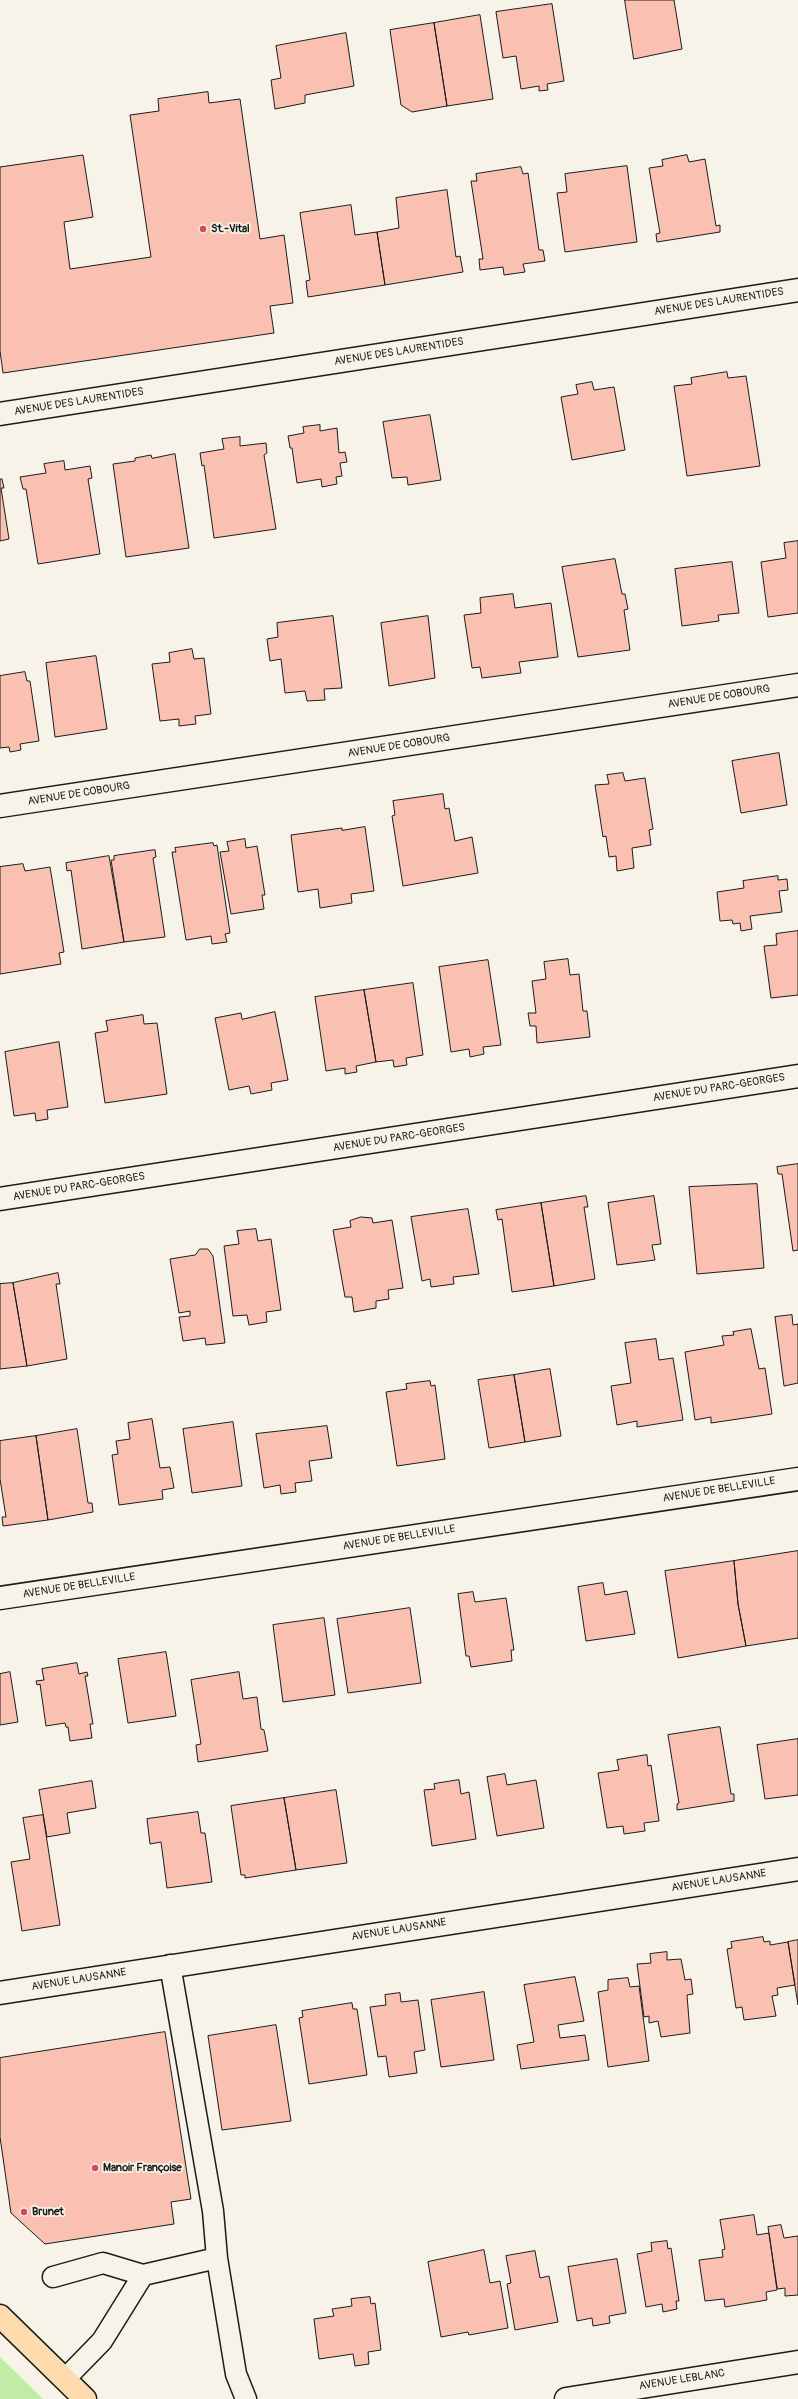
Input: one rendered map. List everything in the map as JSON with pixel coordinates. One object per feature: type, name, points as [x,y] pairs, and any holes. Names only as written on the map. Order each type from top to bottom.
[{"type":"main road","points":[[0,2316],[86,2399]]},
{"type":"street","name":"AVENUE DES LAURENTIDES","points":[[0,414],[798,290]]},
{"type":"street","name":"AVENUE DE COBOURG","points":[[0,806],[798,685]]},
{"type":"street","name":"AVENUE DU PARC-GEORGES","points":[[0,1199],[798,1076]]},
{"type":"street","name":"AVENUE DE BELLEVILLE","points":[[0,1598],[798,1479]]},
{"type":"street","name":"AVENUE LAUSANNE","points":[[0,1993],[170,1965],[798,1869]]},
{"type":"street","name":"AVENUE LEBLANC","points":[[566,2399],[798,2362]]},
{"type":"lane","points":[[170,1965],[213,2211],[217,2258],[236,2374],[246,2399]]},
{"type":"lane","points":[[53,2277],[103,2263],[143,2275],[217,2258]]},
{"type":"lane","points":[[65,2379],[102,2341],[143,2275]]},
{"type":"green space","points":[[0,2357],[43,2399],[0,2399]]},
{"type":"building","points":[[625,0],[674,0],[682,49],[634,59]]},
{"type":"building","points":[[552,4],[564,81],[547,84],[548,90],[539,91],[539,86],[521,89],[516,56],[503,58],[496,12]]},
{"type":"building","points":[[480,15],[493,99],[447,106],[434,23]]},
{"type":"building","points":[[434,23],[447,106],[412,112],[401,105],[390,30]]},
{"type":"building","points":[[346,33],[354,86],[305,95],[305,103],[275,109],[271,80],[281,78],[276,46]]},
{"type":"building","name":"St.-Vital","points":[[208,92],[209,103],[240,99],[260,239],[284,235],[293,303],[270,306],[274,333],[3,373],[0,351],[0,167],[83,155],[93,217],[64,222],[70,269],[151,257],[130,115],[159,111],[158,99]]},
{"type":"building","points":[[687,155],[689,162],[705,159],[716,226],[720,225],[720,232],[657,242],[656,234],[660,233],[649,168],[663,166],[662,160]]},
{"type":"building","points":[[627,166],[637,242],[565,252],[557,193],[567,192],[565,174]]},
{"type":"building","points":[[521,167],[523,174],[528,173],[539,250],[543,250],[545,261],[523,264],[525,272],[504,275],[503,267],[480,270],[479,259],[483,259],[471,181],[477,181],[476,174]]},
{"type":"building","points":[[447,190],[456,257],[460,256],[463,272],[385,285],[377,232],[399,228],[396,198]]},
{"type":"building","points":[[351,205],[355,235],[377,232],[385,285],[308,297],[306,281],[310,280],[300,213]]},
{"type":"building","points":[[727,372],[728,378],[746,376],[760,466],[687,476],[674,386],[692,384],[691,378]]},
{"type":"building","points":[[592,382],[594,390],[614,387],[625,450],[572,460],[561,397],[578,394],[576,385]]},
{"type":"building","points":[[430,415],[441,480],[408,485],[407,477],[392,478],[383,422]]},
{"type":"building","points":[[320,425],[320,431],[337,428],[339,453],[345,452],[347,462],[340,463],[342,476],[336,477],[337,484],[322,487],[321,479],[297,483],[292,448],[290,448],[288,436],[304,433],[303,427]]},
{"type":"building","points":[[240,437],[240,446],[266,443],[267,453],[264,455],[276,529],[214,538],[204,465],[202,466],[200,453],[224,449],[222,439]]},
{"type":"building","points":[[175,454],[189,548],[126,557],[113,464],[135,461],[135,458],[151,455],[152,458]]},
{"type":"building","points":[[64,461],[65,470],[90,466],[92,478],[88,479],[100,554],[38,564],[26,489],[23,489],[20,477],[46,473],[44,464]]},
{"type":"building","points":[[2,479],[4,488],[1,488],[9,539],[0,541],[0,480]]},
{"type":"building","points":[[798,541],[798,613],[768,617],[761,562],[786,558],[784,543]]},
{"type":"building","points":[[615,559],[622,594],[625,594],[628,609],[624,610],[630,650],[578,657],[562,567]]},
{"type":"building","points":[[732,562],[739,613],[718,615],[719,621],[682,626],[675,569]]},
{"type":"building","points":[[513,594],[515,608],[551,603],[558,657],[519,662],[521,673],[482,678],[480,667],[472,668],[464,615],[481,613],[480,598]]},
{"type":"building","points":[[333,616],[342,688],[324,689],[325,700],[307,701],[305,691],[285,693],[281,659],[270,661],[267,639],[278,637],[277,623]]},
{"type":"building","points":[[428,616],[435,678],[389,686],[381,623]]},
{"type":"building","points":[[192,649],[194,659],[204,658],[211,714],[195,716],[196,724],[179,726],[179,719],[160,721],[152,664],[170,662],[169,653]]},
{"type":"building","points":[[96,656],[107,729],[55,737],[46,663]]},
{"type":"building","points":[[25,672],[27,681],[30,681],[39,741],[20,744],[21,750],[10,752],[9,747],[0,748],[0,676]]},
{"type":"building","points":[[779,753],[787,805],[741,813],[732,761]]},
{"type":"building","points":[[623,773],[625,781],[645,778],[653,829],[649,830],[651,845],[632,848],[634,868],[617,871],[616,856],[609,857],[606,836],[603,837],[595,785],[609,784],[607,775]]},
{"type":"building","points":[[443,794],[445,809],[449,808],[455,841],[472,837],[478,873],[403,886],[392,816],[395,815],[393,801]]},
{"type":"building","points":[[365,827],[374,891],[351,894],[352,903],[320,908],[318,889],[298,892],[291,835],[342,828],[342,830]]},
{"type":"building","points":[[245,839],[246,848],[257,846],[265,895],[262,895],[264,909],[231,914],[220,852],[229,851],[227,842]]},
{"type":"building","points":[[213,843],[214,846],[217,845],[230,933],[225,934],[227,942],[212,944],[211,936],[186,940],[172,852],[176,852],[175,848]]},
{"type":"building","points":[[155,850],[156,857],[153,858],[165,937],[124,942],[111,860],[114,860],[114,856]]},
{"type":"building","points":[[109,856],[124,942],[82,949],[71,870],[67,871],[66,863]]},
{"type":"building","points":[[23,864],[25,871],[50,867],[64,952],[59,953],[61,964],[0,974],[0,867]]},
{"type":"building","points":[[778,876],[778,880],[787,879],[788,890],[779,891],[782,912],[750,916],[752,929],[741,931],[740,923],[733,924],[732,920],[720,921],[717,892],[744,888],[743,881]]},
{"type":"building","points":[[798,931],[798,995],[771,998],[764,946],[777,945],[776,934]]},
{"type":"building","points":[[568,959],[570,975],[579,974],[583,1011],[587,1011],[590,1037],[537,1043],[536,1026],[530,1026],[528,1013],[536,1013],[532,981],[546,979],[544,962]]},
{"type":"building","points":[[488,960],[501,1045],[483,1047],[484,1054],[470,1057],[469,1049],[451,1052],[439,967]]},
{"type":"building","points":[[413,983],[423,1055],[406,1058],[407,1065],[394,1067],[393,1060],[376,1062],[364,990]]},
{"type":"building","points":[[364,990],[376,1062],[356,1066],[357,1072],[345,1074],[345,1068],[326,1071],[315,997]]},
{"type":"building","points":[[275,1012],[288,1080],[271,1083],[272,1090],[251,1094],[249,1086],[229,1090],[215,1018],[241,1013],[242,1019]]},
{"type":"building","points":[[143,1015],[144,1024],[157,1023],[167,1094],[105,1103],[95,1033],[108,1031],[106,1021]]},
{"type":"building","points":[[59,1042],[68,1107],[47,1110],[48,1119],[36,1121],[35,1113],[14,1116],[5,1052]]},
{"type":"building","points":[[798,1164],[798,1250],[793,1251],[782,1174],[778,1174],[777,1167]]},
{"type":"building","points":[[757,1184],[764,1268],[697,1274],[689,1187]]},
{"type":"building","points":[[586,1196],[588,1207],[584,1207],[595,1279],[554,1286],[541,1203]]},
{"type":"building","points":[[654,1196],[661,1244],[652,1245],[655,1260],[617,1265],[608,1203]]},
{"type":"building","points":[[541,1203],[554,1286],[512,1292],[502,1219],[498,1220],[496,1210]]},
{"type":"building","points":[[468,1209],[479,1274],[453,1277],[454,1284],[431,1287],[430,1279],[422,1281],[411,1217]]},
{"type":"building","points":[[361,1217],[372,1218],[373,1223],[392,1220],[403,1288],[388,1290],[389,1299],[376,1301],[376,1308],[354,1312],[352,1297],[345,1297],[333,1230],[351,1227],[350,1221]]},
{"type":"building","points":[[256,1229],[258,1241],[271,1239],[281,1310],[266,1312],[267,1322],[249,1325],[247,1315],[233,1316],[224,1246],[239,1244],[237,1231]]},
{"type":"building","points":[[200,1249],[208,1249],[213,1256],[225,1343],[206,1345],[205,1338],[183,1341],[179,1317],[190,1316],[190,1311],[179,1313],[170,1259],[195,1255]]},
{"type":"building","points":[[58,1273],[60,1284],[56,1284],[67,1359],[27,1366],[13,1283]]},
{"type":"building","points":[[13,1283],[27,1366],[0,1369],[0,1284]]},
{"type":"building","points":[[792,1315],[793,1325],[798,1324],[798,1383],[784,1386],[775,1317]]},
{"type":"building","points":[[751,1329],[759,1369],[765,1368],[772,1414],[711,1423],[711,1417],[695,1420],[685,1352],[724,1345],[722,1336],[734,1335],[733,1332]]},
{"type":"building","points":[[656,1339],[659,1360],[673,1358],[683,1420],[637,1427],[637,1421],[617,1425],[611,1386],[631,1383],[625,1343]]},
{"type":"building","points":[[550,1369],[561,1436],[525,1442],[514,1375]]},
{"type":"building","points":[[514,1375],[525,1442],[489,1448],[478,1380]]},
{"type":"building","points":[[430,1381],[431,1386],[435,1385],[445,1459],[397,1466],[386,1392],[407,1389],[406,1384]]},
{"type":"building","points":[[152,1419],[160,1468],[170,1467],[174,1488],[162,1490],[163,1499],[119,1505],[112,1455],[118,1454],[116,1441],[130,1439],[128,1423]]},
{"type":"building","points":[[233,1422],[242,1486],[192,1493],[183,1429]]},
{"type":"building","points":[[327,1426],[332,1458],[309,1461],[312,1481],[295,1483],[296,1492],[281,1494],[280,1485],[264,1488],[256,1434]]},
{"type":"building","points":[[77,1429],[88,1503],[92,1503],[93,1512],[48,1520],[36,1436]]},
{"type":"building","points":[[36,1436],[48,1520],[3,1526],[2,1517],[6,1517],[0,1479],[0,1441]]},
{"type":"building","points":[[798,1551],[798,1638],[746,1646],[738,1604],[734,1561]]},
{"type":"building","points":[[734,1561],[738,1604],[746,1646],[678,1658],[665,1571]]},
{"type":"building","points":[[603,1583],[605,1595],[627,1591],[635,1634],[586,1641],[578,1587]]},
{"type":"building","points":[[473,1592],[475,1602],[506,1598],[514,1650],[511,1650],[512,1661],[471,1667],[469,1656],[466,1656],[458,1594]]},
{"type":"building","points":[[410,1608],[421,1683],[348,1693],[337,1619]]},
{"type":"building","points":[[324,1618],[335,1695],[283,1702],[273,1625]]},
{"type":"building","points":[[166,1652],[176,1716],[128,1723],[118,1659]]},
{"type":"building","points":[[77,1663],[79,1674],[87,1672],[88,1676],[85,1676],[93,1724],[90,1724],[92,1738],[70,1741],[68,1727],[66,1727],[65,1723],[46,1726],[40,1684],[37,1685],[36,1681],[44,1680],[42,1669]]},
{"type":"building","points":[[10,1672],[18,1722],[0,1725],[0,1674]]},
{"type":"building","points":[[239,1672],[243,1699],[257,1697],[261,1729],[264,1730],[268,1751],[198,1762],[196,1745],[201,1744],[191,1680]]},
{"type":"building","points":[[720,1727],[731,1794],[734,1794],[734,1801],[677,1810],[677,1804],[679,1803],[668,1735]]},
{"type":"building","points":[[798,1739],[798,1795],[765,1799],[757,1745]]},
{"type":"building","points":[[647,1755],[648,1766],[651,1765],[659,1821],[644,1823],[645,1831],[624,1834],[623,1826],[607,1828],[598,1773],[619,1770],[617,1760]]},
{"type":"building","points":[[505,1774],[507,1785],[536,1780],[544,1828],[497,1836],[487,1777]]},
{"type":"building","points":[[459,1780],[461,1794],[469,1792],[476,1839],[432,1846],[424,1790],[435,1789],[434,1784]]},
{"type":"building","points":[[92,1781],[96,1808],[67,1813],[70,1833],[47,1837],[39,1790]]},
{"type":"building","points":[[336,1790],[347,1863],[296,1870],[284,1798]]},
{"type":"building","points":[[284,1798],[296,1870],[245,1878],[245,1875],[241,1875],[231,1806]]},
{"type":"building","points":[[198,1812],[201,1833],[205,1833],[212,1882],[167,1888],[161,1842],[150,1844],[147,1819]]},
{"type":"building","points":[[43,1815],[60,1925],[22,1931],[11,1862],[30,1859],[23,1818]]},
{"type":"building","points":[[763,1937],[764,1942],[770,1941],[770,1945],[788,1942],[795,1985],[777,1988],[778,1995],[772,1996],[776,2016],[744,2020],[742,2007],[736,2008],[727,1949],[732,1948],[731,1942]]},
{"type":"building","points":[[798,1940],[798,2005],[788,1942]]},
{"type":"building","points":[[667,1952],[667,1960],[681,1959],[685,1980],[691,1979],[693,1994],[687,1995],[690,2033],[661,2037],[658,2021],[649,2023],[649,2016],[644,2017],[637,1964],[651,1963],[650,1954]]},
{"type":"building","points":[[575,1977],[584,2021],[558,2025],[560,2038],[585,2035],[589,2060],[521,2069],[517,2045],[534,2042],[524,1985]]},
{"type":"building","points":[[628,1978],[630,1987],[639,1986],[649,2061],[608,2067],[598,1992],[608,1990],[608,1980]]},
{"type":"building","points":[[484,1992],[494,2060],[441,2067],[431,2000]]},
{"type":"building","points":[[400,1993],[401,2002],[418,2000],[425,2050],[414,2052],[417,2073],[389,2077],[386,2056],[378,2057],[370,2007],[386,2005],[385,1995]]},
{"type":"building","points":[[352,2003],[353,2009],[357,2009],[367,2075],[309,2084],[299,2018],[303,2017],[302,2011]]},
{"type":"building","points":[[276,2025],[291,2121],[222,2130],[208,2036]]},
{"type":"building","name":"Manoir Françoise","points":[[165,2032],[191,2199],[171,2202],[174,2224],[45,2244],[11,2213],[0,2137],[0,2058]]},
{"type":"building","points":[[754,2215],[757,2235],[769,2233],[777,2290],[766,2292],[767,2300],[725,2307],[724,2299],[705,2301],[699,2260],[723,2257],[722,2250],[725,2249],[720,2220]]},
{"type":"building","points":[[781,2225],[784,2238],[798,2236],[798,2295],[785,2296],[785,2288],[778,2289],[777,2287],[768,2227]]},
{"type":"building","points":[[667,2241],[668,2249],[671,2248],[679,2301],[676,2301],[677,2309],[663,2312],[662,2304],[646,2307],[637,2254],[652,2251],[651,2243]]},
{"type":"building","points":[[484,2250],[490,2283],[500,2281],[508,2328],[469,2335],[468,2332],[441,2337],[428,2262]]},
{"type":"building","points":[[535,2251],[540,2278],[549,2276],[558,2322],[515,2330],[507,2284],[511,2283],[506,2256]]},
{"type":"building","points":[[617,2259],[626,2313],[609,2316],[610,2323],[593,2326],[592,2318],[577,2321],[568,2267]]},
{"type":"building","points":[[370,2297],[371,2304],[375,2303],[381,2350],[368,2352],[369,2364],[355,2366],[353,2354],[319,2359],[314,2319],[334,2316],[332,2309],[352,2306],[351,2299]]},
{"type":"place","name":"St.-Vital","points":[[203,229]]},
{"type":"place","name":"Manoir Françoise","points":[[95,2168]]},
{"type":"place","name":"Brunet","points":[[24,2212]]}]
